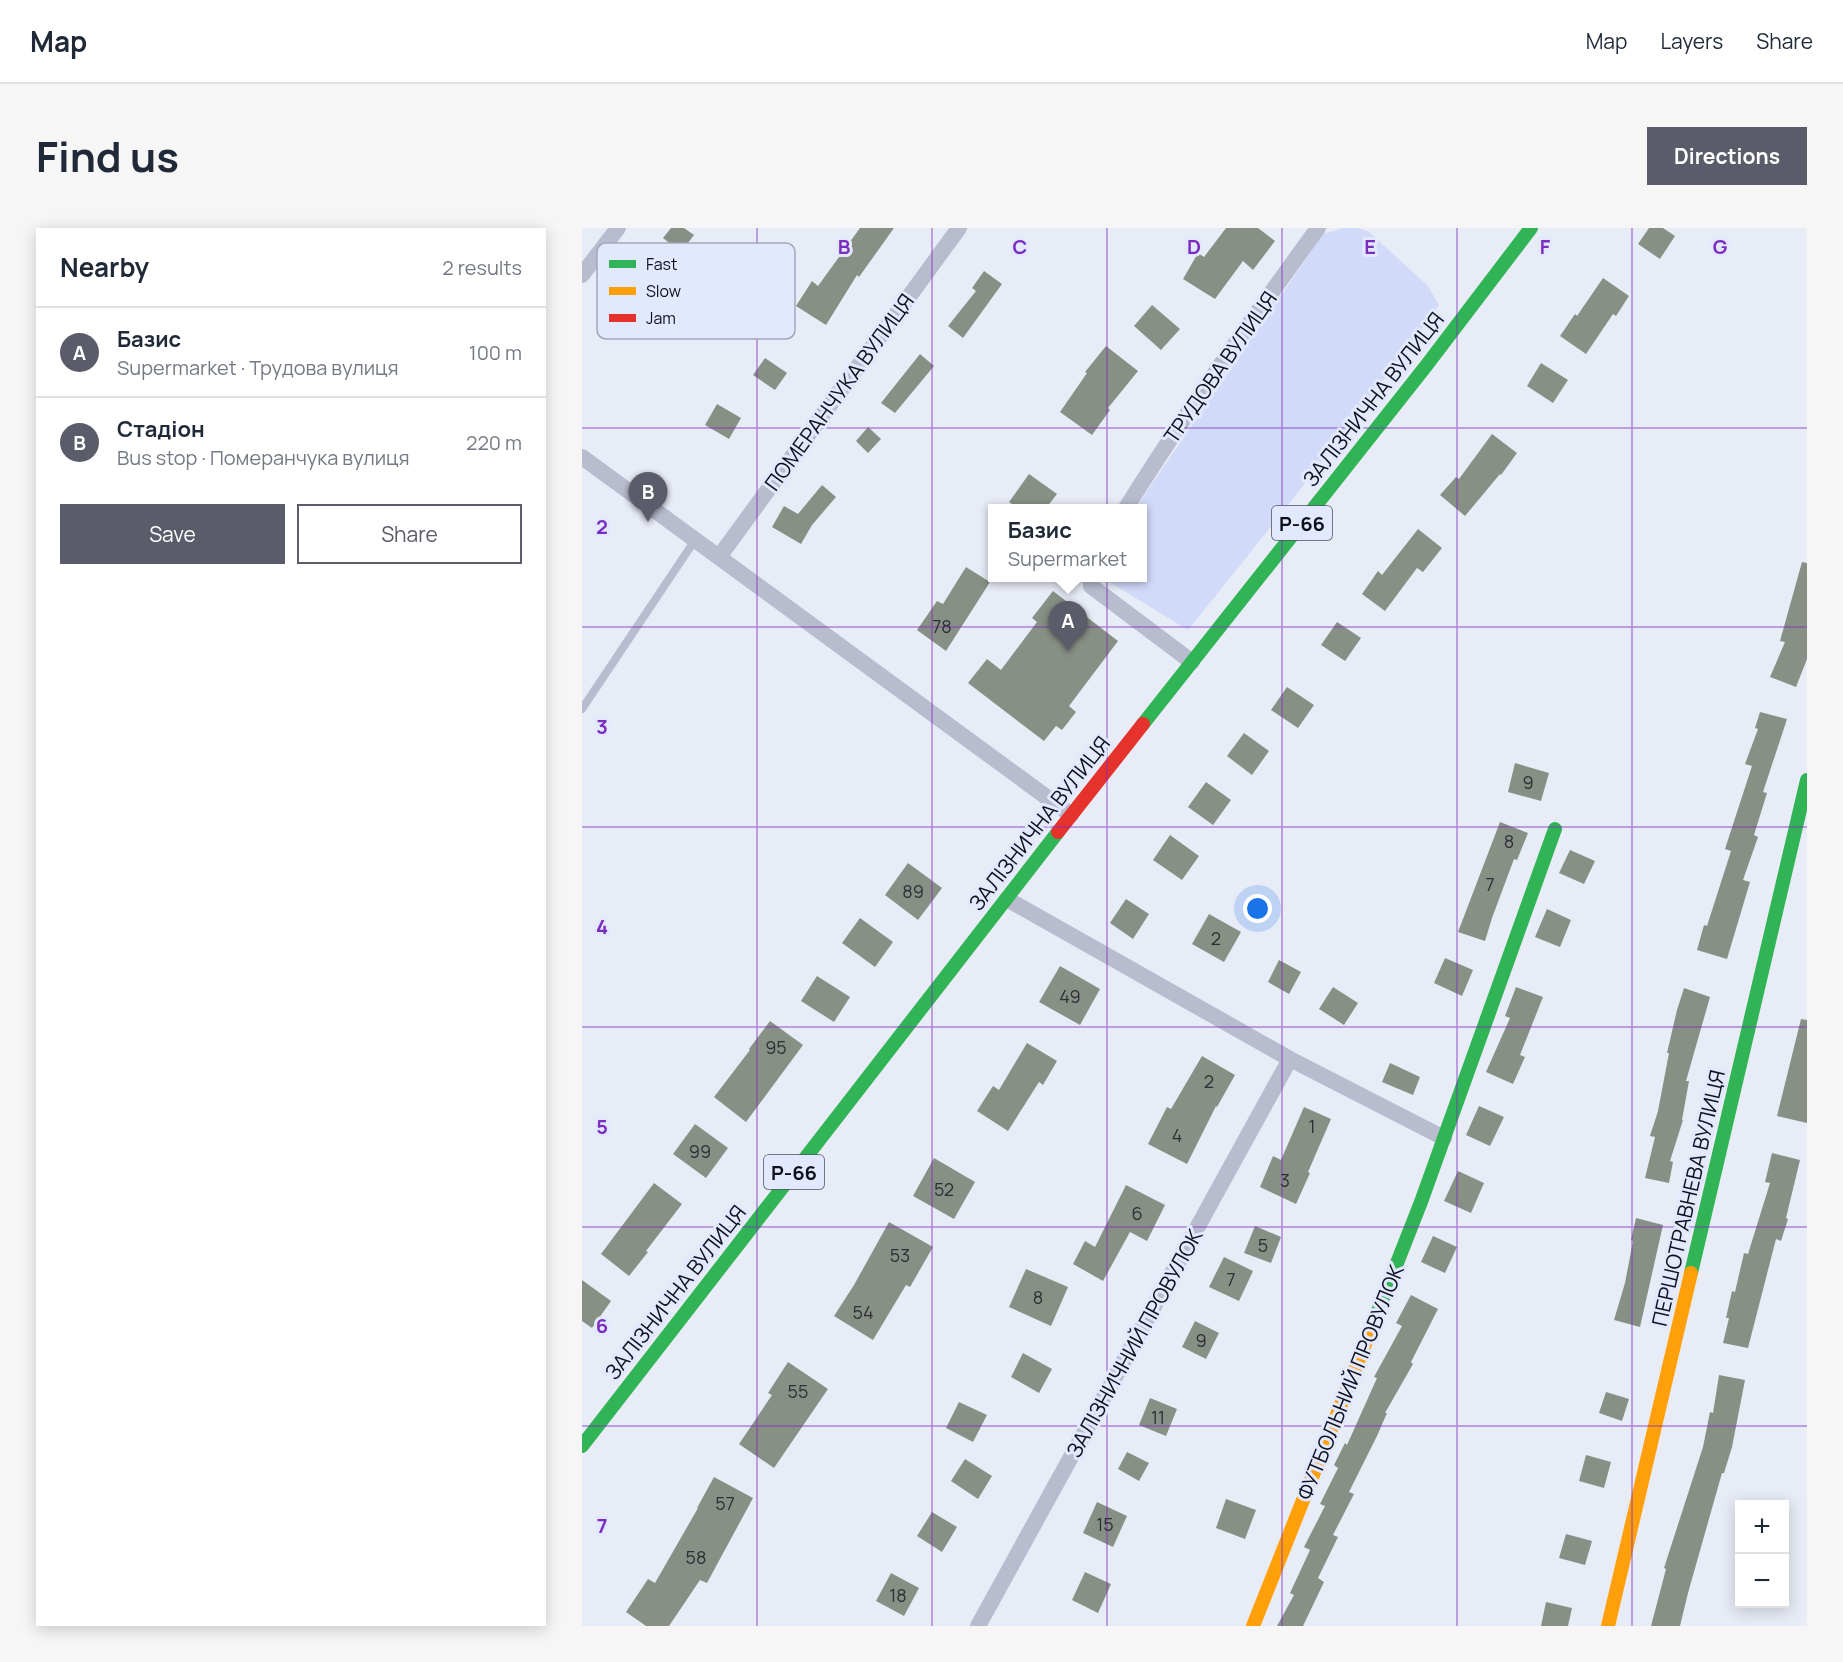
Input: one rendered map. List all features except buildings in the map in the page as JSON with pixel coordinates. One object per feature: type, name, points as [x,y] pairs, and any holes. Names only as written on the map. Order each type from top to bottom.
[{"type":"street","points":[[607,243],[618,228]]},
{"type":"street","name":"ПОМЕРАНЧУКА ВУЛИЦЯ","points":[[718,557],[959,228]]},
{"type":"street","name":"ТРУДОВА ВУЛИЦЯ","points":[[1129,504],[1180,422],[1318,228]]},
{"type":"street","name":"ЗАЛІЗНИЧНА ВУЛИЦЯ","points":[[582,1446],[1071,815],[1426,366],[1532,228]]},
{"type":"street","points":[[582,275],[597,255]]},
{"type":"street","points":[[582,457],[1071,815]]},
{"type":"street","points":[[1091,582],[1091,586],[1192,662]]},
{"type":"street","name":"ПЕРШОТРАВНЕВА ВУЛИЦЯ","points":[[1608,1626],[1807,780]]},
{"type":"street","name":"ФУТБОЛЬНИЙ ПРОВУЛОК","points":[[1253,1626],[1421,1202],[1555,829]]},
{"type":"street","points":[[1007,898],[1290,1059],[1444,1138]]},
{"type":"street","name":"ЗАЛІЗНИЧНИЙ ПРОВУЛОК","points":[[978,1626],[1290,1059]]},
{"type":"lane","points":[[582,709],[695,540]]},
{"type":"shaded area","points":[[1343,228],[1358,228],[1369,232],[1428,286],[1439,305],[1316,469],[1188,630],[1110,582],[1147,582],[1147,504],[1139,504],[1323,234]]},
{"type":"traffic: fast","points":[[1143,724],[1426,366],[1531,228]]},
{"type":"traffic: fast","points":[[1691,1273],[1807,780]]},
{"type":"traffic: fast","points":[[1371,1329],[1421,1202],[1555,829]]},
{"type":"traffic: fast","points":[[582,1446],[1058,832]]},
{"type":"traffic: slow","points":[[1608,1626],[1691,1273]]},
{"type":"traffic: slow","points":[[1253,1626],[1371,1329]]},
{"type":"traffic: jam","points":[[1058,832],[1143,724]]},
{"type":"place","name":"Стадіон","points":[[648,522]]},
{"type":"place","name":"Базис","points":[[1068,651]]}]
